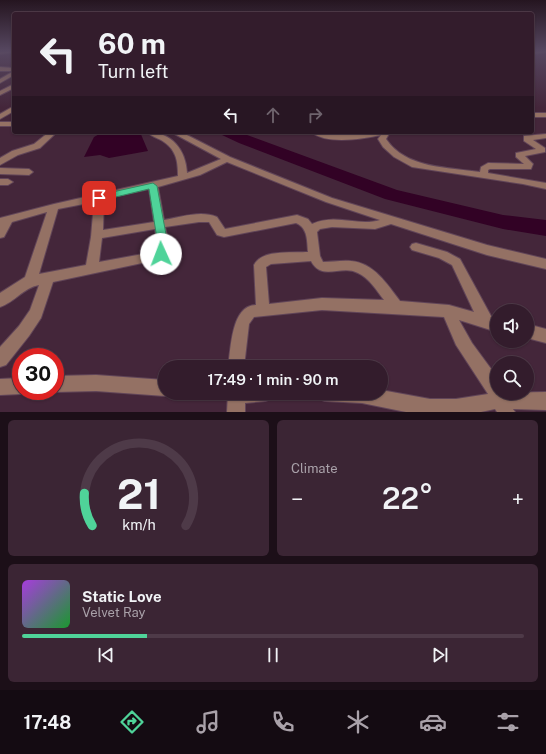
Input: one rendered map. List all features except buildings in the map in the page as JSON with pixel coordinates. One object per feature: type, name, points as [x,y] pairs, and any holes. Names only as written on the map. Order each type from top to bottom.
[{"type":"street","points":[[2,80],[12,74]]},
{"type":"street","points":[[2,80],[12,78]]},
{"type":"street","points":[[0,93],[12,87]]},
{"type":"street","points":[[0,108],[12,108]]},
{"type":"street","points":[[0,117],[12,109]]},
{"type":"street","points":[[534,115],[546,115]]},
{"type":"street","points":[[0,124],[12,124]]},
{"type":"street","points":[[0,162],[15,153],[37,146],[51,134]]},
{"type":"street","points":[[155,134],[173,144],[181,154],[183,160],[183,178]]},
{"type":"street","points":[[179,134],[228,159],[329,200],[487,250],[546,264]]},
{"type":"street","points":[[324,134],[343,138],[374,134]]},
{"type":"street","points":[[383,134],[382,139],[386,145],[397,155],[415,165],[546,186]]},
{"type":"street","points":[[484,176],[484,169],[488,166],[528,167],[529,164],[519,155],[542,150],[527,138],[546,136]]},
{"type":"street","points":[[0,234],[4,221],[54,207],[153,186],[183,178],[228,159]]},
{"type":"street","points":[[0,171],[29,172]]},
{"type":"street","points":[[0,301],[20,286],[30,281],[90,270],[161,254],[163,245],[158,224],[153,186]]},
{"type":"street","points":[[90,270],[93,262],[99,198]]},
{"type":"street","points":[[30,281],[54,207]]},
{"type":"street","points":[[96,235],[199,218],[214,219],[224,234],[297,219],[304,222],[311,231],[314,256],[319,265],[350,266],[364,269],[372,276],[396,307]]},
{"type":"street","points":[[311,231],[318,226],[336,222],[374,225],[390,220]]},
{"type":"street","points":[[416,247],[443,254],[456,262],[490,320]]},
{"type":"street","points":[[263,311],[260,265],[269,259],[314,256]]},
{"type":"street","points":[[0,359],[24,331],[36,313],[48,277]]},
{"type":"street","points":[[237,360],[243,319],[249,312],[322,304],[396,307],[449,311],[490,322]]},
{"type":"street","points":[[449,311],[452,325],[492,383],[503,406]]},
{"type":"street","points":[[534,333],[546,336]]},
{"type":"street","points":[[64,384],[96,383],[158,387]]},
{"type":"street","points":[[0,387],[12,386]]},
{"type":"street","points":[[236,412],[237,400]]},
{"type":"street","points":[[385,400],[430,408],[503,406],[546,401]]},
{"type":"shaded area","points":[[99,134],[141,134],[148,151],[109,158],[100,155],[84,157],[94,137]]},
{"type":"waterway","points":[[231,134],[392,195],[503,222],[546,228]]},
{"type":"route","points":[[99,198],[153,186],[158,224],[163,245],[161,254]]}]
